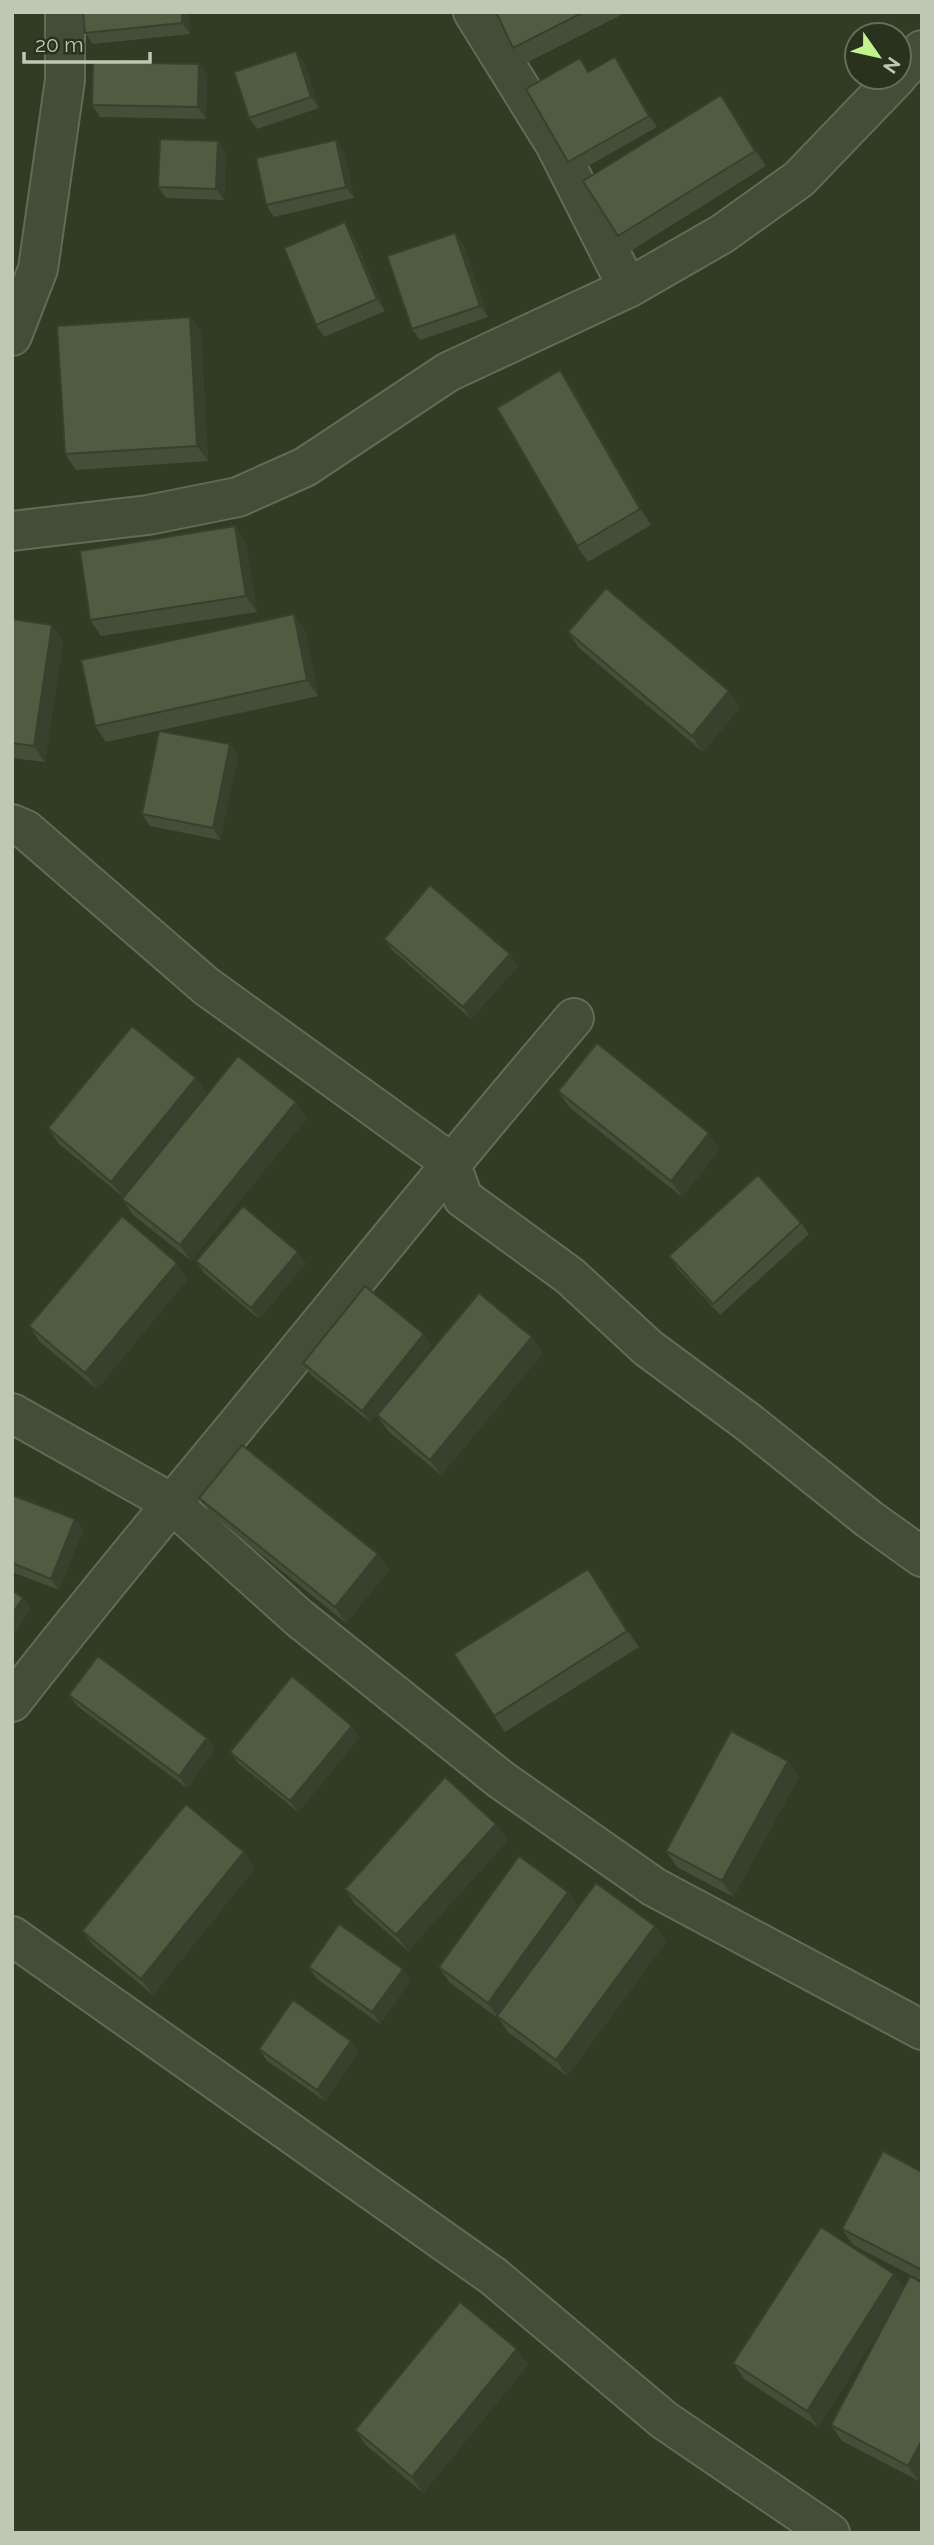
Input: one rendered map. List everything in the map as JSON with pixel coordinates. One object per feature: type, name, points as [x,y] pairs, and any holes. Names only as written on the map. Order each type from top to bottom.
[{"type":"street","points":[[12,336],[38,269],[65,80],[65,12]]},
{"type":"street","points":[[473,12],[555,144],[628,288]]},
{"type":"street","points":[[12,531],[148,515],[238,497],[305,467],[448,372],[628,288],[722,234],[800,179],[884,91]]},
{"type":"street","points":[[12,824],[26,830],[206,986],[450,1162],[463,1198],[570,1276],[648,1348],[748,1422],[869,1520],[922,1557]]},
{"type":"street","points":[[12,1702],[170,1502],[244,1416],[450,1162],[574,1018]]},
{"type":"street","points":[[12,1413],[170,1502],[299,1618],[490,1770],[654,1887],[922,2030]]},
{"type":"street","points":[[12,1936],[481,2268],[664,2420],[830,2533]]},
{"type":"building","points":[[83,12],[182,12],[182,23],[85,33]]},
{"type":"building","points":[[496,12],[584,12],[513,48]]},
{"type":"building","points":[[296,51],[311,97],[249,118],[234,72]]},
{"type":"building","points":[[615,57],[649,116],[568,162],[526,89],[580,58],[588,72]]},
{"type":"building","points":[[93,62],[199,64],[198,107],[92,105]]},
{"type":"building","points":[[721,95],[755,151],[618,236],[583,181]]},
{"type":"building","points":[[160,139],[218,141],[216,189],[158,187]]},
{"type":"building","points":[[336,140],[346,187],[266,205],[256,158]]},
{"type":"building","points":[[345,222],[377,299],[316,325],[284,248]]},
{"type":"building","points":[[455,233],[480,306],[412,329],[387,256]]},
{"type":"building","points":[[190,317],[197,446],[65,454],[57,326]]},
{"type":"building","points":[[560,370],[640,509],[577,546],[497,408]]},
{"type":"building","points":[[235,526],[246,596],[90,620],[80,551]]},
{"type":"building","points":[[606,588],[729,691],[692,736],[568,632]]},
{"type":"building","points":[[294,614],[307,680],[95,726],[81,660]]},
{"type":"building","points":[[12,619],[52,625],[34,746],[12,743]]},
{"type":"building","points":[[159,731],[230,744],[213,828],[142,814]]},
{"type":"building","points":[[430,885],[510,954],[463,1007],[384,939]]},
{"type":"building","points":[[132,1026],[196,1078],[111,1182],[48,1128]]},
{"type":"building","points":[[597,1043],[709,1133],[671,1181],[558,1091]]},
{"type":"building","points":[[238,1056],[296,1102],[180,1245],[122,1199]]},
{"type":"building","points":[[758,1175],[801,1223],[713,1304],[669,1256]]},
{"type":"building","points":[[243,1206],[298,1252],[251,1308],[196,1261]]},
{"type":"building","points":[[122,1216],[177,1263],[85,1373],[29,1326]]},
{"type":"building","points":[[365,1286],[424,1334],[362,1411],[303,1363]]},
{"type":"building","points":[[479,1293],[532,1337],[430,1460],[377,1415]]},
{"type":"building","points":[[242,1445],[378,1554],[335,1607],[199,1498]]},
{"type":"building","points":[[12,1495],[75,1519],[51,1579],[12,1563]]},
{"type":"building","points":[[588,1569],[627,1631],[494,1716],[454,1654]]},
{"type":"building","points":[[12,1590],[23,1598],[12,1614]]},
{"type":"building","points":[[98,1656],[207,1738],[179,1776],[69,1695]]},
{"type":"building","points":[[292,1676],[352,1726],[290,1801],[230,1752]]},
{"type":"building","points":[[731,1731],[788,1761],[722,1881],[666,1851]]},
{"type":"building","points":[[445,1777],[496,1824],[396,1935],[345,1889]]},
{"type":"building","points":[[186,1804],[244,1852],[141,1979],[82,1931]]},
{"type":"building","points":[[519,1856],[568,1892],[488,2003],[439,1967]]},
{"type":"building","points":[[596,1883],[655,1926],[556,2060],[497,2016]]},
{"type":"building","points":[[339,1924],[403,1969],[372,2012],[309,1967]]},
{"type":"building","points":[[293,2000],[351,2041],[317,2090],[259,2049]]},
{"type":"building","points":[[883,2151],[922,2172],[922,2270],[842,2229]]},
{"type":"building","points":[[821,2227],[894,2274],[807,2411],[733,2363]]},
{"type":"building","points":[[910,2276],[922,2283],[922,2440],[908,2466],[831,2425]]},
{"type":"building","points":[[460,2302],[517,2349],[412,2477],[355,2430]]}]
